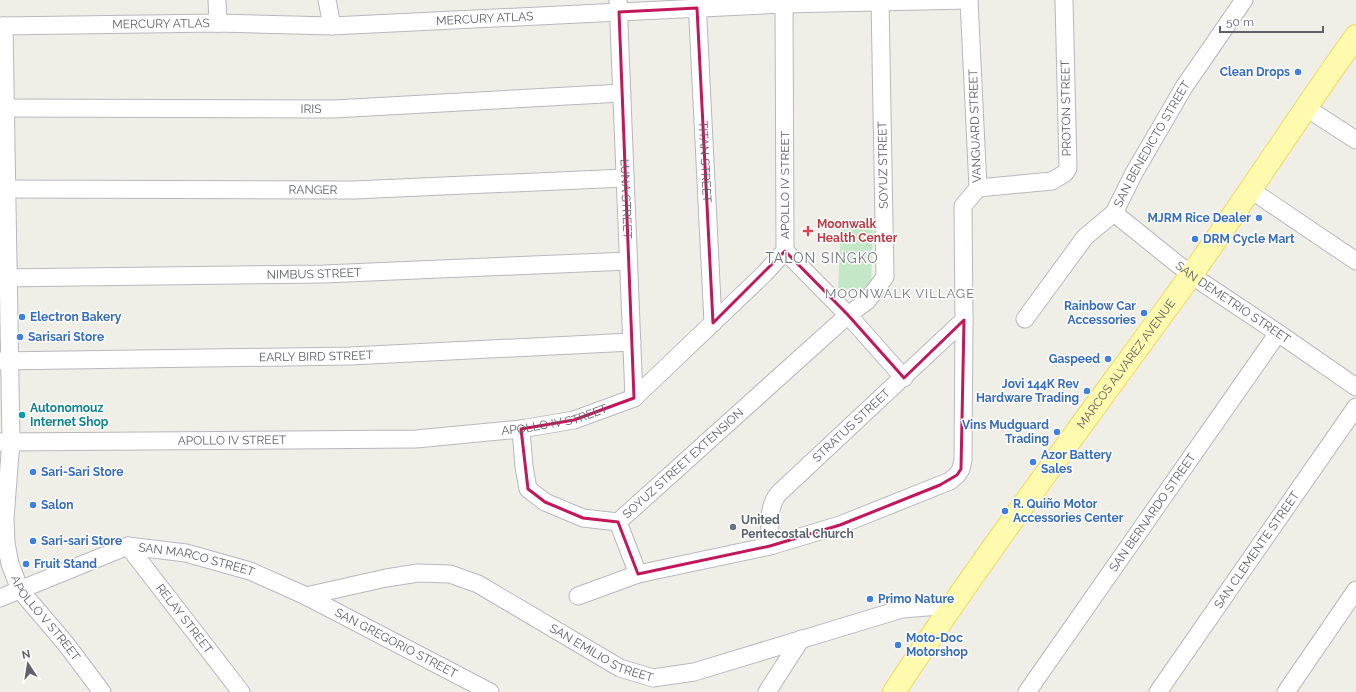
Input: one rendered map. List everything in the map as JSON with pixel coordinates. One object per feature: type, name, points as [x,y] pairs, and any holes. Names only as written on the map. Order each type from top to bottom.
[{"type":"main road","name":"MARCOS ALVAREZ AVENUE","points":[[894,692],[952,605],[1251,190],[1305,107],[1356,36]]},
{"type":"street","points":[[217,0],[218,23]]},
{"type":"street","points":[[328,0],[332,26]]},
{"type":"street","name":"MERCURY ATLAS","points":[[2,26],[218,23],[332,26],[618,6],[969,0]]},
{"type":"street","name":"VANGUARD STREET","points":[[578,596],[638,574],[770,546],[840,525],[940,485],[957,475],[961,469],[964,320],[963,206],[978,188],[969,0]]},
{"type":"street","name":"PROTON STREET","points":[[978,188],[1052,181],[1065,173],[1068,168],[1064,0]]},
{"type":"street","name":"SAN BENEDICTO STREET","points":[[1025,319],[1085,237],[1114,213],[1134,173],[1184,87],[1244,0]]},
{"type":"street","name":"SOYUZ STREET","points":[[848,315],[867,301],[885,277],[880,1]]},
{"type":"street","name":"APOLLO IV STREET","points":[[6,442],[416,439],[521,429],[574,420],[634,398],[764,274],[785,251],[784,2]]},
{"type":"street","name":"TITAN STREET","points":[[697,4],[713,323]]},
{"type":"street","name":"LUNA STREET","points":[[618,6],[634,398]]},
{"type":"street","name":"APOLLO V STREET","points":[[2,26],[6,442],[3,519],[6,543],[10,564],[20,590],[66,644],[102,692]]},
{"type":"street","name":"IRIS","points":[[3,108],[334,109],[622,93]]},
{"type":"street","points":[[1305,107],[1356,140]]},
{"type":"street","name":"RANGER","points":[[3,189],[354,190],[625,178]]},
{"type":"street","points":[[1251,190],[1356,261]]},
{"type":"street","name":"SAN DEMETRIO STREET","points":[[1114,213],[1191,275],[1278,332],[1356,387]]},
{"type":"street","points":[[785,251],[848,315],[904,378]]},
{"type":"street","name":"NIMBUS STREET","points":[[4,278],[324,274],[628,261]]},
{"type":"street","name":"SOYUZ STREET EXTENSION","points":[[521,429],[524,467],[528,489],[545,502],[583,518],[618,522],[848,315]]},
{"type":"street","name":"STRATUS STREET","points":[[770,546],[772,501],[778,494],[904,378],[964,320]]},
{"type":"street","name":"SAN BERNARDO STREET","points":[[1027,692],[1278,332]]},
{"type":"street","name":"EARLY BIRD STREET","points":[[5,361],[351,356],[632,342]]},
{"type":"street","name":"SAN CLEMENTE STREET","points":[[1158,692],[1356,407]]},
{"type":"street","points":[[618,522],[638,574]]},
{"type":"street","name":"SAN MARCO STREET","points":[[0,598],[128,546],[186,553],[250,571],[304,596]]},
{"type":"street","name":"RELAY STREET","points":[[128,546],[241,692]]},
{"type":"street","name":"SAN EMILIO STREET","points":[[304,596],[418,572],[450,574],[478,584],[649,685],[902,609],[952,605]]},
{"type":"street","points":[[1286,692],[1356,590]]},
{"type":"street","name":"SAN GREGORIO STREET","points":[[304,596],[490,692]]},
{"type":"street","points":[[767,692],[801,639]]},
{"type":"highlighted area","points":[[697,8],[713,323],[785,251],[848,315],[904,378],[964,320],[961,469],[957,475],[940,485],[840,525],[770,546],[638,574],[618,522],[583,518],[545,502],[528,489],[521,429],[574,420],[634,398],[619,12]]},
{"type":"green space","points":[[841,226],[873,227],[871,291],[838,289]]},
{"type":"place","name":"Clean Drops","points":[[1298,72]]},
{"type":"place","name":"MJRM Rice Dealer","points":[[1259,218]]},
{"type":"place","name":"Moonwalk Health Center","points":[[808,231]]},
{"type":"place","name":"DRM Cycle Mart","points":[[1195,239]]},
{"type":"place","name":"Rainbow Car Accessories","points":[[1144,313]]},
{"type":"place","name":"Electron Bakery","points":[[22,317]]},
{"type":"place","name":"Sarisari Store","points":[[20,337]]},
{"type":"place","name":"Gaspeed","points":[[1108,359]]},
{"type":"place","name":"Jovi 144K Rev Hardware Trading","points":[[1087,391]]},
{"type":"place","name":"Autonomouz Internet Shop","points":[[22,415]]},
{"type":"place","name":"Vins Mudguard Trading","points":[[1057,432]]},
{"type":"place","name":"Azor Battery Sales","points":[[1033,462]]},
{"type":"place","name":"Sari-Sari Store","points":[[33,472]]},
{"type":"place","name":"Salon","points":[[33,505]]},
{"type":"place","name":"R. Quiño Motor Accessories Center","points":[[1005,511]]},
{"type":"place","name":"United Pentecostal Church","points":[[733,527]]},
{"type":"place","name":"Sari-sari Store","points":[[33,541]]},
{"type":"place","name":"Fruit Stand","points":[[26,564]]},
{"type":"place","name":"Primo Nature","points":[[870,599]]},
{"type":"place","name":"Moto-Doc Motorshop","points":[[898,645]]},
{"type":"district","name":"TALON SINGKO","points":[[822,258]]},
{"type":"district","name":"MOONWALK VILLAGE","points":[[900,293]]}]
